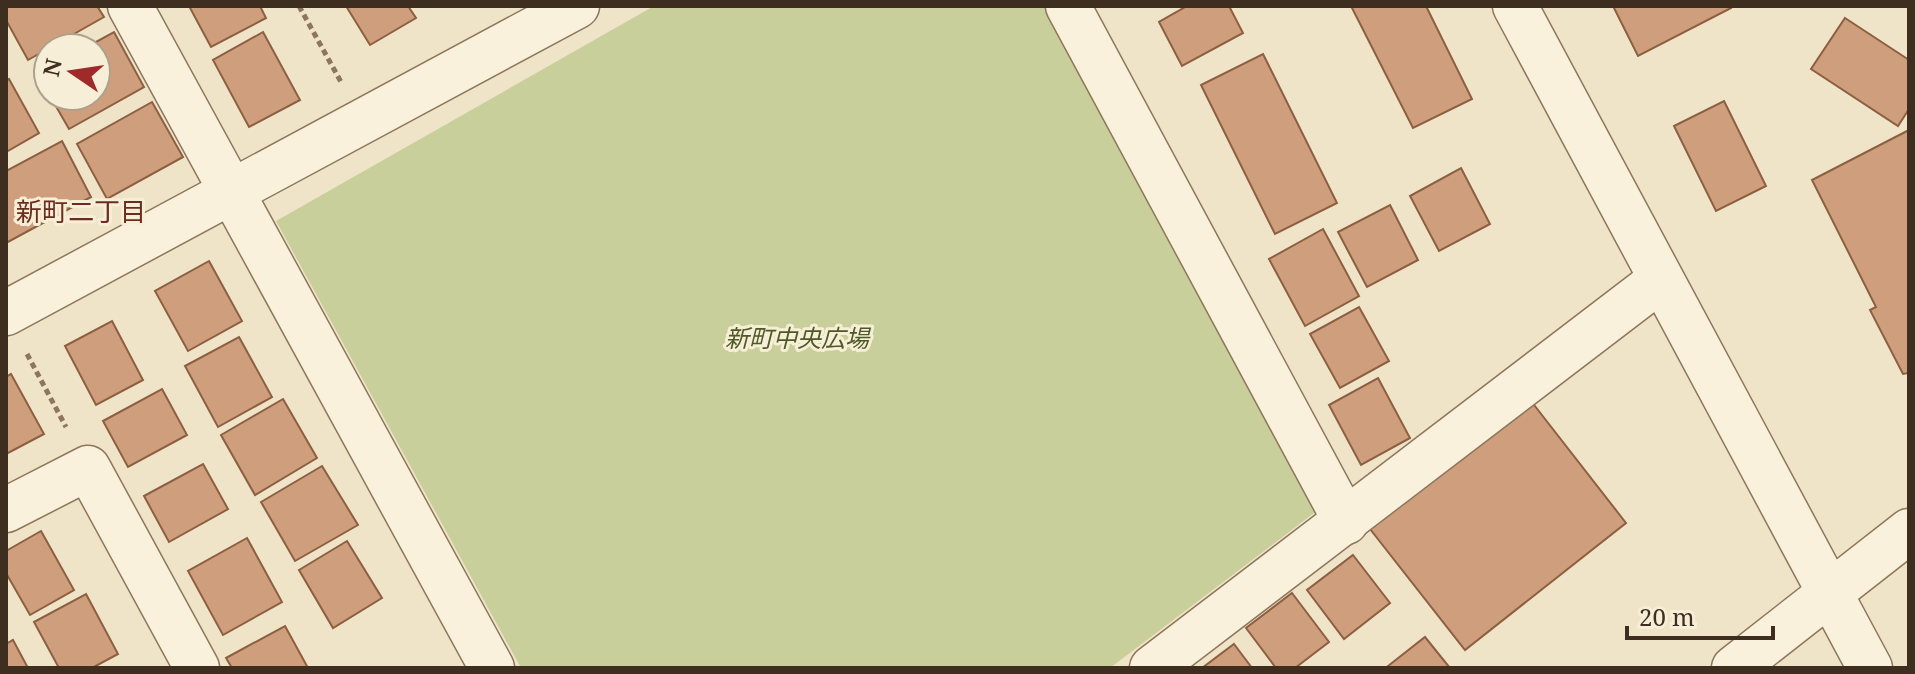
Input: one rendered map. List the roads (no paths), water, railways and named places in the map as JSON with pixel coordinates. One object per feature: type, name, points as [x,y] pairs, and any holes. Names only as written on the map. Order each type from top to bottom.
[{"type":"street","points":[[130,6],[230,194],[492,668]]},
{"type":"street","points":[[13,328],[230,194],[577,6]]},
{"type":"street","points":[[1068,6],[1346,522]]},
{"type":"street","points":[[1515,6],[1870,668]]},
{"type":"street","points":[[1152,668],[1660,280]]},
{"type":"street","points":[[6,510],[88,468],[197,668]]},
{"type":"street","points":[[1734,668],[1909,531]]},
{"type":"district","name":"新町二丁目","points":[[81,211]]},
{"type":"park label","name":"新町中央広場","points":[[797,337]]}]
